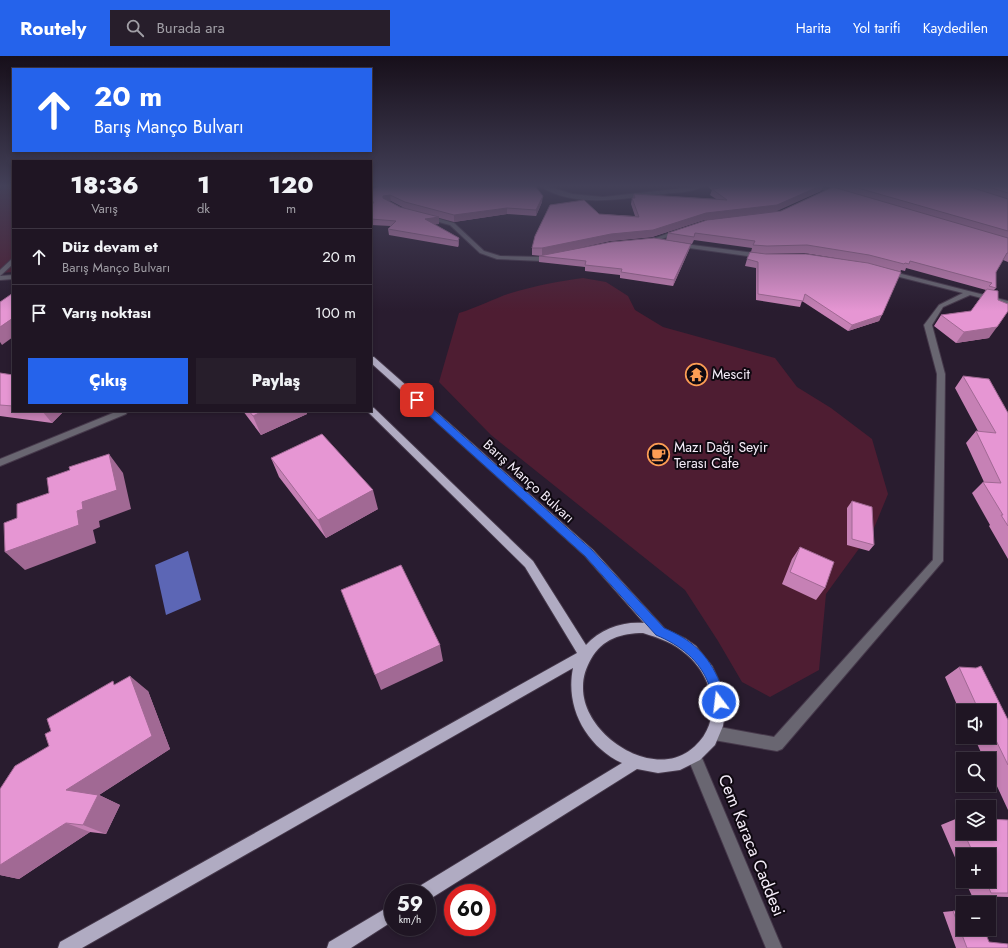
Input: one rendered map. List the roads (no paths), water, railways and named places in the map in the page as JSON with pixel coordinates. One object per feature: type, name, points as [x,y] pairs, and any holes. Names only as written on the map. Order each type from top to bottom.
[{"type":"main road","name":"Barış Manço Bulvarı","points":[[372,360],[589,553],[660,632]]},
{"type":"main road","points":[[372,411],[529,564],[585,655]]},
{"type":"main road","points":[[643,628],[660,632],[674,638],[688,647],[700,658],[716,687],[719,702],[718,718],[714,733],[706,746],[694,756],[682,763],[667,766],[652,766],[636,762],[619,755],[604,743],[592,730],[583,715],[578,698],[577,683],[579,668],[585,655],[596,642],[609,634],[625,629],[643,628]]},
{"type":"main road","points":[[66,948],[585,655]]},
{"type":"main road","points":[[436,886],[636,762]]},
{"type":"main road","points":[[335,948],[384,918]]},
{"type":"street","points":[[456,228],[482,252],[499,258],[542,259],[563,254]]},
{"type":"street","points":[[690,228],[649,241],[709,250],[772,256]]},
{"type":"street","points":[[0,274],[12,261]]},
{"type":"street","points":[[880,270],[1008,303]]},
{"type":"street","points":[[0,278],[12,277]]},
{"type":"street","points":[[714,733],[777,744],[938,561],[941,374],[928,325],[941,306],[969,293]]},
{"type":"street","points":[[0,463],[123,412]]},
{"type":"street","name":"Cem Karaca Caddesi","points":[[694,756],[774,948]]},
{"type":"water","points":[[188,551],[201,600],[166,615],[155,565]]},
{"type":"place","name":"Mescit","points":[[696,374]]},
{"type":"place","name":"Mazı Dağı Seyir Terası Cafe","points":[[659,455]]}]
